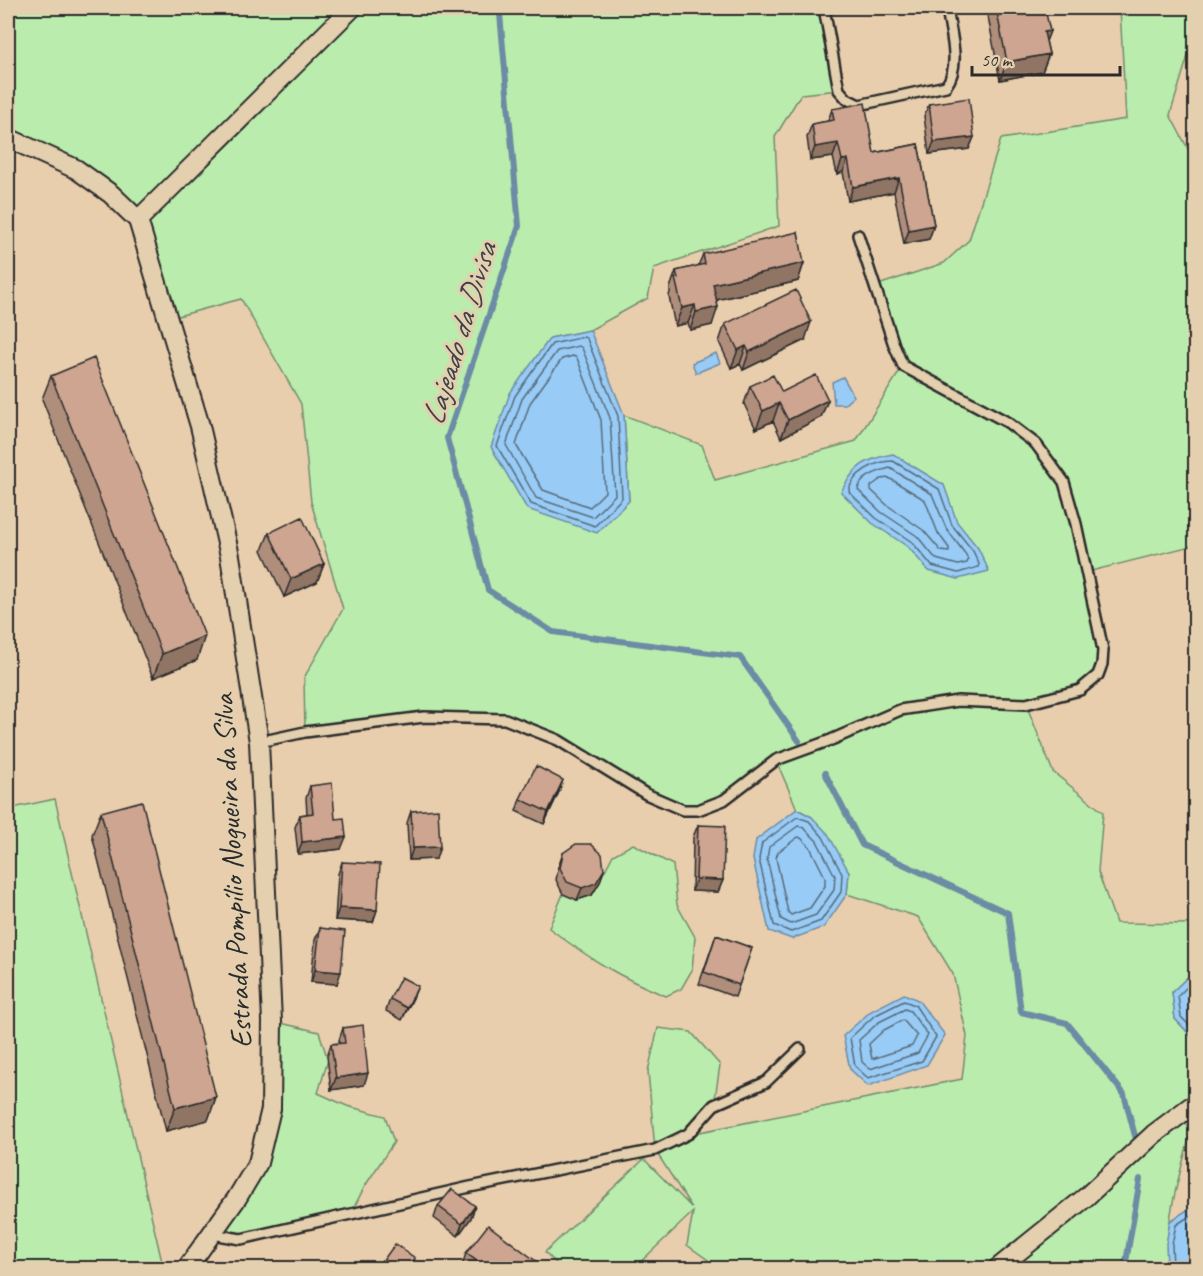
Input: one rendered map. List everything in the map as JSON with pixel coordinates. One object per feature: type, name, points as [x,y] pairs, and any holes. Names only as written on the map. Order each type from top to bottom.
[{"type":"street","points":[[138,220],[352,8]]},
{"type":"street","name":"Estrada Pompílio Nogueira da Silva","points":[[8,138],[76,169],[111,194],[138,220],[200,426],[230,556],[260,742],[272,1021],[271,1109],[258,1162],[237,1198],[187,1269]]},
{"type":"street","points":[[998,1269],[1086,1197],[1154,1134],[1190,1107],[1196,1106]]},
{"type":"lane","points":[[824,8],[839,90],[847,99],[859,105],[946,86],[952,78],[955,65],[947,8]]},
{"type":"lane","points":[[260,742],[305,732],[424,717],[505,719],[558,740],[646,794],[683,810],[698,810],[724,800],[776,760],[831,740],[900,710],[958,701],[1026,704],[1080,690],[1098,675],[1103,650],[1076,524],[1064,482],[1036,444],[1007,422],[903,366],[858,235]]},
{"type":"lane","points":[[212,1234],[241,1239],[470,1187],[655,1150],[688,1134],[714,1105],[766,1082],[800,1049]]},
{"type":"green space","points":[[8,8],[824,8],[839,90],[801,94],[775,137],[779,226],[654,268],[648,298],[590,330],[550,338],[629,501],[624,415],[702,445],[715,480],[856,441],[903,366],[875,286],[944,263],[969,240],[1001,139],[1126,119],[1120,8],[1195,8],[1195,33],[1170,115],[1195,162],[1195,545],[1087,572],[1102,664],[1080,690],[1026,704],[1053,772],[1103,812],[1098,872],[1116,923],[1195,924],[1195,970],[1172,992],[1175,1019],[1195,1040],[1196,1106],[1176,1118],[1192,1129],[1171,1215],[1167,1268],[701,1268],[708,1260],[687,1245],[693,1212],[634,1268],[561,1268],[545,1252],[644,1159],[692,1208],[655,1150],[648,1071],[658,1028],[691,1032],[720,1065],[714,1105],[690,1134],[962,1079],[967,1036],[953,974],[918,917],[847,894],[849,872],[812,817],[797,809],[776,760],[724,800],[683,810],[558,740],[489,719],[424,717],[305,732],[304,678],[343,609],[311,502],[301,404],[241,299],[167,319],[138,220],[111,194],[8,138]]},
{"type":"green space","points":[[55,799],[162,1262],[134,1268],[8,1268],[8,809]]},
{"type":"green space","points":[[633,844],[673,865],[677,905],[695,937],[692,970],[681,989],[666,996],[605,966],[549,928],[563,894],[577,900],[592,895],[613,855]]},
{"type":"green space","points":[[272,1021],[319,1032],[328,1060],[318,1093],[347,1106],[385,1116],[394,1142],[365,1186],[350,1215],[241,1239],[212,1234],[258,1162]]},
{"type":"water","points":[[590,330],[624,415],[629,501],[597,533],[527,509],[491,447],[510,393],[550,338]]},
{"type":"water","points":[[716,353],[720,363],[696,373],[692,363]]},
{"type":"water","points":[[843,377],[854,396],[845,404],[834,404],[832,382]]},
{"type":"water","points":[[893,454],[944,485],[957,522],[978,548],[989,571],[958,579],[929,571],[908,547],[872,523],[841,492],[861,465],[875,458]]},
{"type":"water","points":[[797,809],[812,817],[828,834],[849,872],[847,894],[824,927],[792,939],[769,931],[753,859],[756,840]]},
{"type":"water","points":[[1195,970],[1195,1040],[1175,1019],[1172,992]]},
{"type":"water","points":[[904,994],[918,1000],[945,1035],[927,1065],[868,1086],[850,1069],[843,1036],[871,1011]]},
{"type":"water","points":[[1195,1205],[1195,1268],[1167,1268],[1166,1244],[1170,1221]]},
{"type":"building","points":[[996,8],[1031,8],[1032,12],[1045,9],[1050,31],[1044,32],[1049,54],[1007,62]]},
{"type":"building","points":[[969,98],[974,137],[934,142],[929,104]]},
{"type":"building","points":[[865,103],[874,153],[918,144],[934,225],[909,230],[899,178],[853,187],[848,159],[842,160],[838,143],[815,147],[812,124],[834,120],[832,109]]},
{"type":"building","points":[[798,232],[804,263],[713,284],[718,307],[696,312],[695,305],[682,308],[675,278],[678,278],[676,271],[705,264],[703,254]]},
{"type":"building","points":[[796,290],[811,322],[749,352],[746,346],[738,350],[725,324]]},
{"type":"building","points":[[94,358],[205,636],[162,654],[51,376]]},
{"type":"building","points":[[773,375],[782,392],[816,375],[828,400],[788,420],[779,403],[763,411],[750,386]]},
{"type":"building","points":[[302,517],[324,564],[291,579],[269,533]]},
{"type":"building","points":[[536,766],[563,780],[548,812],[520,799]]},
{"type":"building","points":[[332,783],[335,819],[344,818],[346,837],[302,842],[300,815],[313,813],[310,786]]},
{"type":"building","points":[[142,801],[216,1097],[175,1108],[101,812]]},
{"type":"building","points":[[438,809],[440,847],[413,848],[411,811]]},
{"type":"building","points":[[698,825],[725,826],[723,880],[696,879]]},
{"type":"building","points":[[576,844],[591,844],[602,854],[604,870],[596,883],[582,888],[567,882],[560,868],[563,853]]},
{"type":"building","points":[[342,862],[380,864],[377,910],[339,908]]},
{"type":"building","points":[[320,928],[345,931],[341,972],[315,970]]},
{"type":"building","points":[[716,935],[752,948],[739,985],[704,972]]},
{"type":"building","points":[[401,977],[418,986],[407,1008],[390,999]]},
{"type":"building","points":[[363,1025],[368,1073],[336,1078],[331,1044],[345,1043],[343,1028]]},
{"type":"building","points":[[452,1189],[475,1206],[462,1224],[438,1206]]},
{"type":"building","points":[[488,1225],[544,1267],[547,1263],[555,1269],[478,1269],[481,1264],[466,1253]]},
{"type":"building","points":[[395,1244],[415,1258],[408,1269],[377,1269]]},
{"type":"waterway","name":"Lajeado da Divisa","points":[[501,8],[519,226],[447,438],[488,590],[553,632],[740,657],[799,741]]},
{"type":"waterway","name":"Lajeado da Divisa","points":[[825,773],[862,845],[1008,913],[1021,1012],[1067,1023],[1124,1094],[1135,1136]]},
{"type":"waterway","name":"Lajeado da Divisa","points":[[1125,1268],[1140,1179]]}]
